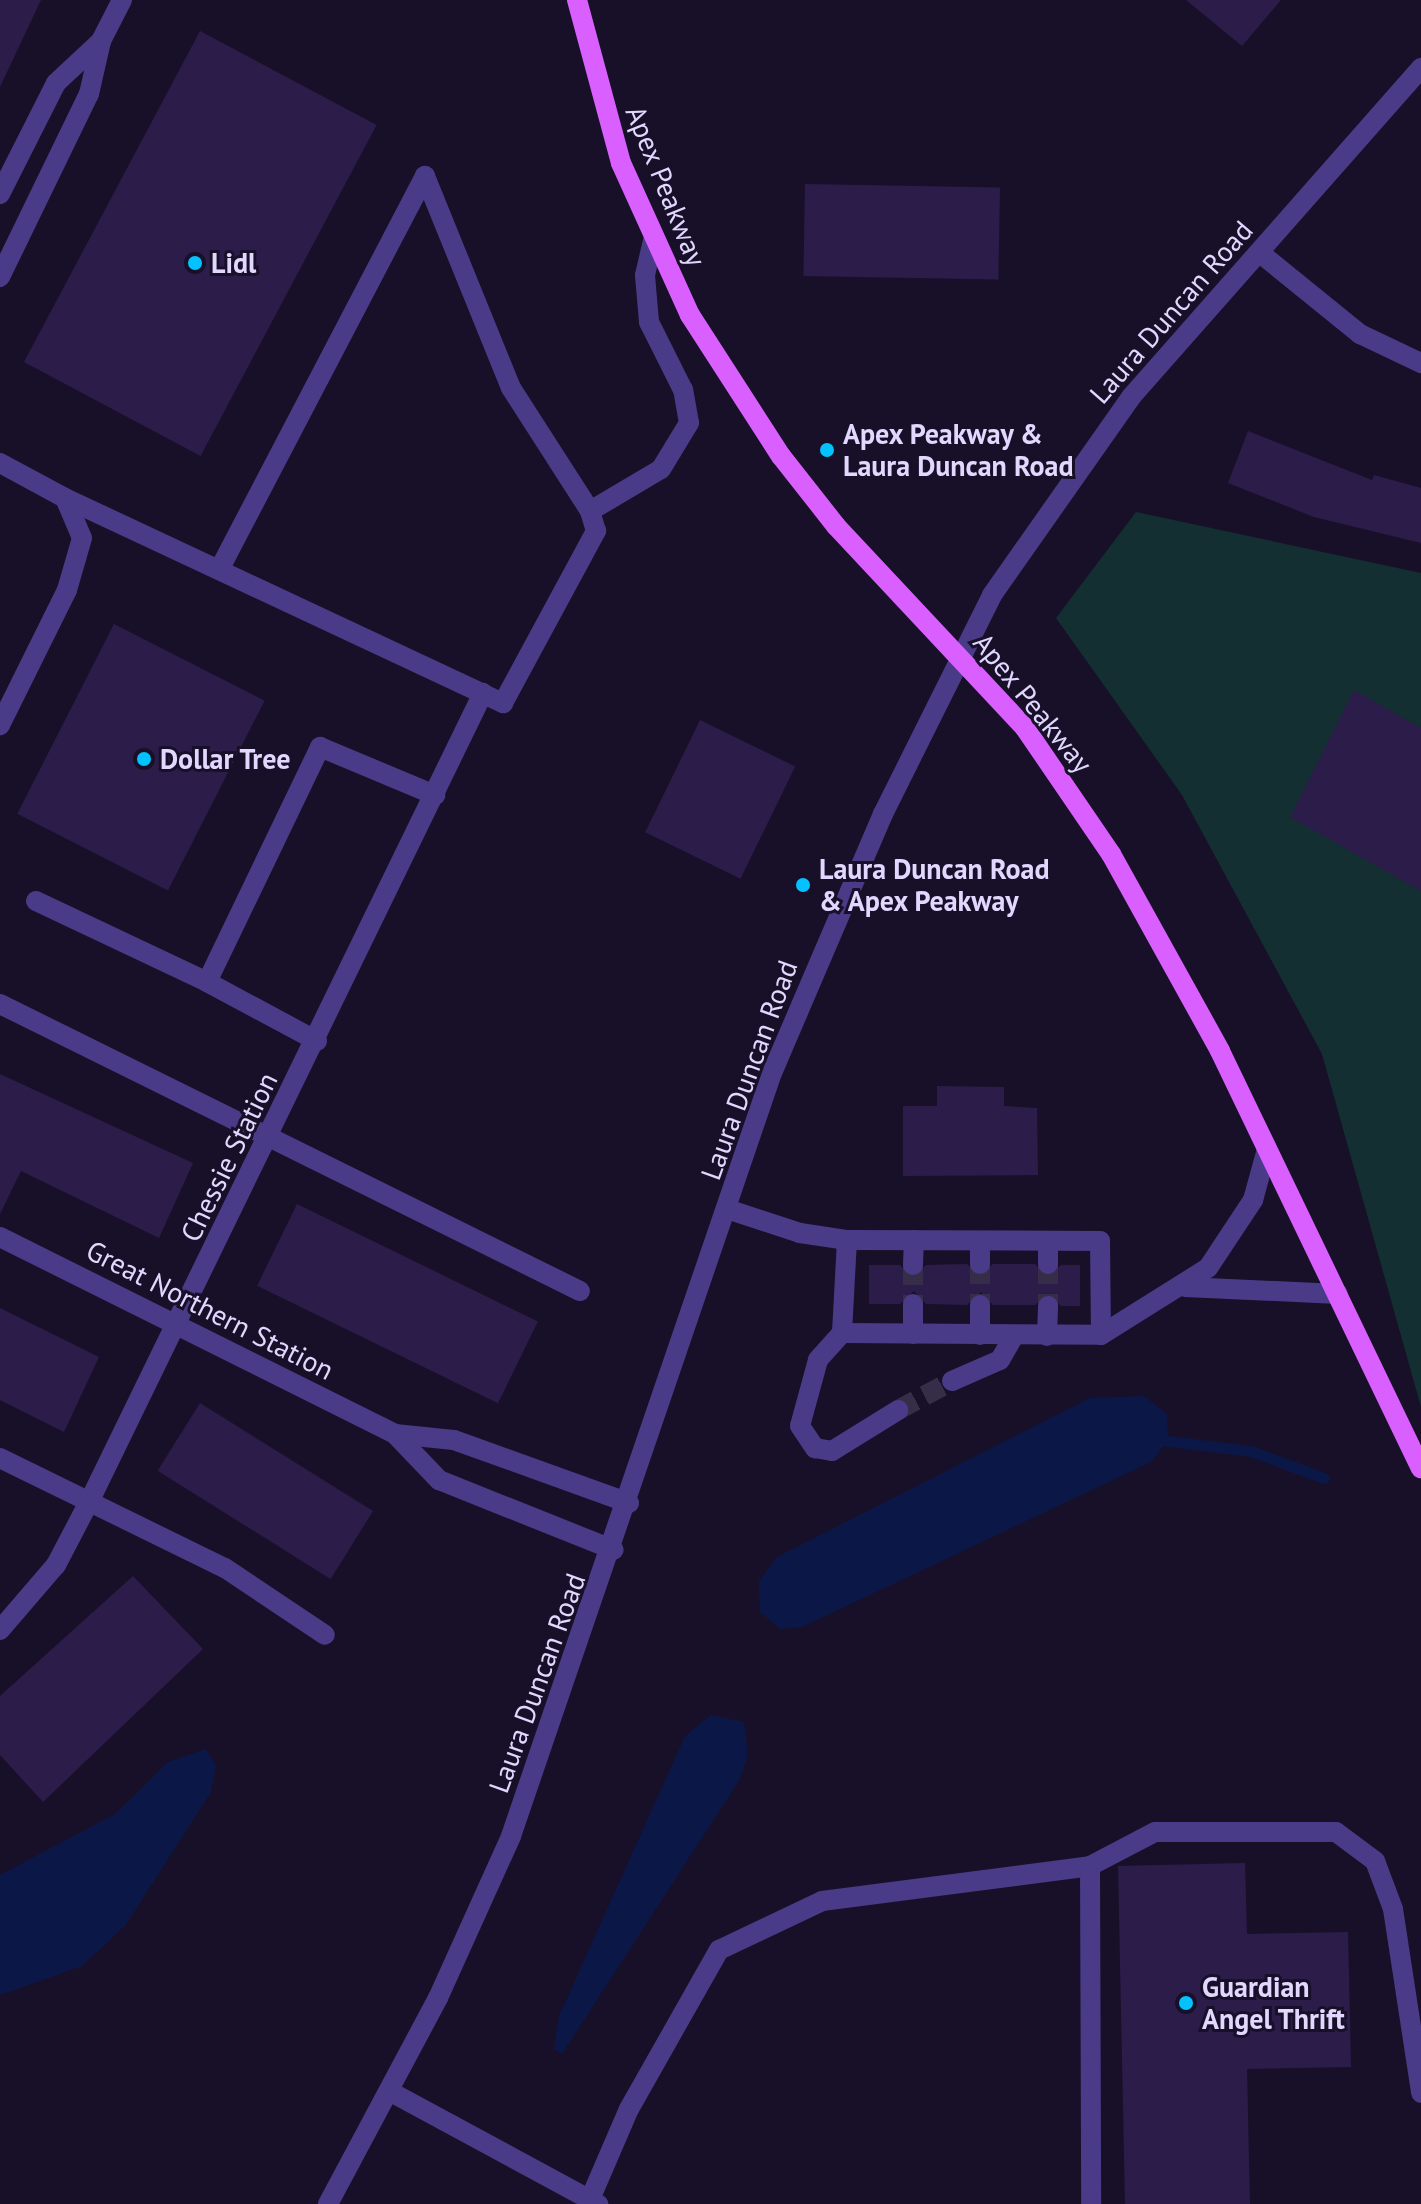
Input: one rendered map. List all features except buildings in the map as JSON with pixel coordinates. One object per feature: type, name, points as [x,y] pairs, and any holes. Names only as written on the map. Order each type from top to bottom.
[{"type":"main road","name":"Apex Peakway","points":[[577,0],[621,163],[653,240],[690,315],[781,456],[836,526],[962,657],[1025,728],[1111,854],[1267,1149],[1421,1468]]},
{"type":"street","points":[[0,277],[89,94],[101,41],[122,0]]},
{"type":"street","points":[[0,194],[56,83],[101,41]]},
{"type":"street","name":"Laura Duncan Road","points":[[328,2204],[389,2091],[511,1836],[614,1550],[772,1073],[843,901],[992,595],[1087,452],[1421,68]]},
{"type":"street","points":[[0,463],[65,498],[221,567],[503,703],[596,531],[590,511],[511,388],[425,176],[221,567]]},
{"type":"street","points":[[590,511],[661,469],[689,423],[683,390],[649,322],[645,275],[653,240]]},
{"type":"street","points":[[1260,253],[1360,334],[1421,363]]},
{"type":"street","points":[[0,725],[79,558],[79,525],[65,498]]},
{"type":"street","name":"Chessie Station","points":[[0,1630],[56,1565],[89,1502],[271,1138],[483,693]]},
{"type":"street","points":[[207,982],[320,747],[435,795]]},
{"type":"street","points":[[36,901],[207,982],[317,1041]]},
{"type":"street","points":[[0,1004],[580,1291]]},
{"type":"street","points":[[842,1333],[1101,1335],[1185,1287],[1229,1243],[1253,1200],[1267,1149]]},
{"type":"street","points":[[727,1209],[800,1233],[847,1240],[1100,1241],[1101,1335]]},
{"type":"street","name":"Great Northern Station","points":[[0,1237],[395,1434],[439,1480],[614,1550]]},
{"type":"street","points":[[847,1240],[842,1333],[818,1360],[800,1426],[806,1440],[832,1451],[898,1410]]},
{"type":"street","points":[[913,1265],[914,1240]]},
{"type":"street","points":[[980,1241],[980,1264]]},
{"type":"street","points":[[1048,1242],[1048,1264]]},
{"type":"street","points":[[1185,1287],[1338,1294]]},
{"type":"street","points":[[913,1304],[913,1334]]},
{"type":"street","points":[[980,1305],[980,1335]]},
{"type":"street","points":[[1047,1336],[1048,1306]]},
{"type":"street","points":[[952,1381],[1000,1360],[1014,1336]]},
{"type":"street","name":"Great Northern Station","points":[[395,1434],[454,1440],[629,1503]]},
{"type":"street","points":[[0,1458],[225,1568],[325,1635]]},
{"type":"street","points":[[389,2091],[591,2203],[629,2109],[719,1950],[822,1901],[1090,1866],[1155,1832],[1336,1832],[1375,1861],[1393,1909],[1421,2093]]},
{"type":"street","points":[[1090,1866],[1091,2204]]},
{"type":"green space","points":[[1136,512],[1421,573],[1421,1407],[1322,1054],[1182,795],[1056,618]]},
{"type":"water","points":[[1144,1396],[1167,1414],[1168,1441],[1151,1462],[802,1627],[780,1629],[760,1612],[759,1581],[777,1557],[1090,1398]]},
{"type":"water","points":[[711,1715],[744,1722],[748,1755],[740,1779],[562,2054],[554,2049],[559,2016],[685,1736]]},
{"type":"water","points":[[206,1749],[216,1766],[211,1792],[125,1926],[82,1966],[0,1995],[0,1875],[115,1814],[168,1762]]},
{"type":"waterway","points":[[1168,1441],[1251,1451],[1324,1478]]},
{"type":"tunnel","points":[[980,1264],[980,1305]]},
{"type":"tunnel","points":[[1048,1264],[1048,1306]]},
{"type":"tunnel","points":[[913,1265],[913,1304]]},
{"type":"tunnel","points":[[898,1410],[952,1381]]},
{"type":"place","name":"Lidl","points":[[195,263]]},
{"type":"place","name":"Apex Peakway & Laura Duncan Road","points":[[827,450]]},
{"type":"place","name":"Dollar Tree","points":[[144,759]]},
{"type":"place","name":"Laura Duncan Road & Apex Peakway","points":[[803,885]]},
{"type":"place","name":"Guardian Angel Thrift","points":[[1186,2003]]}]
